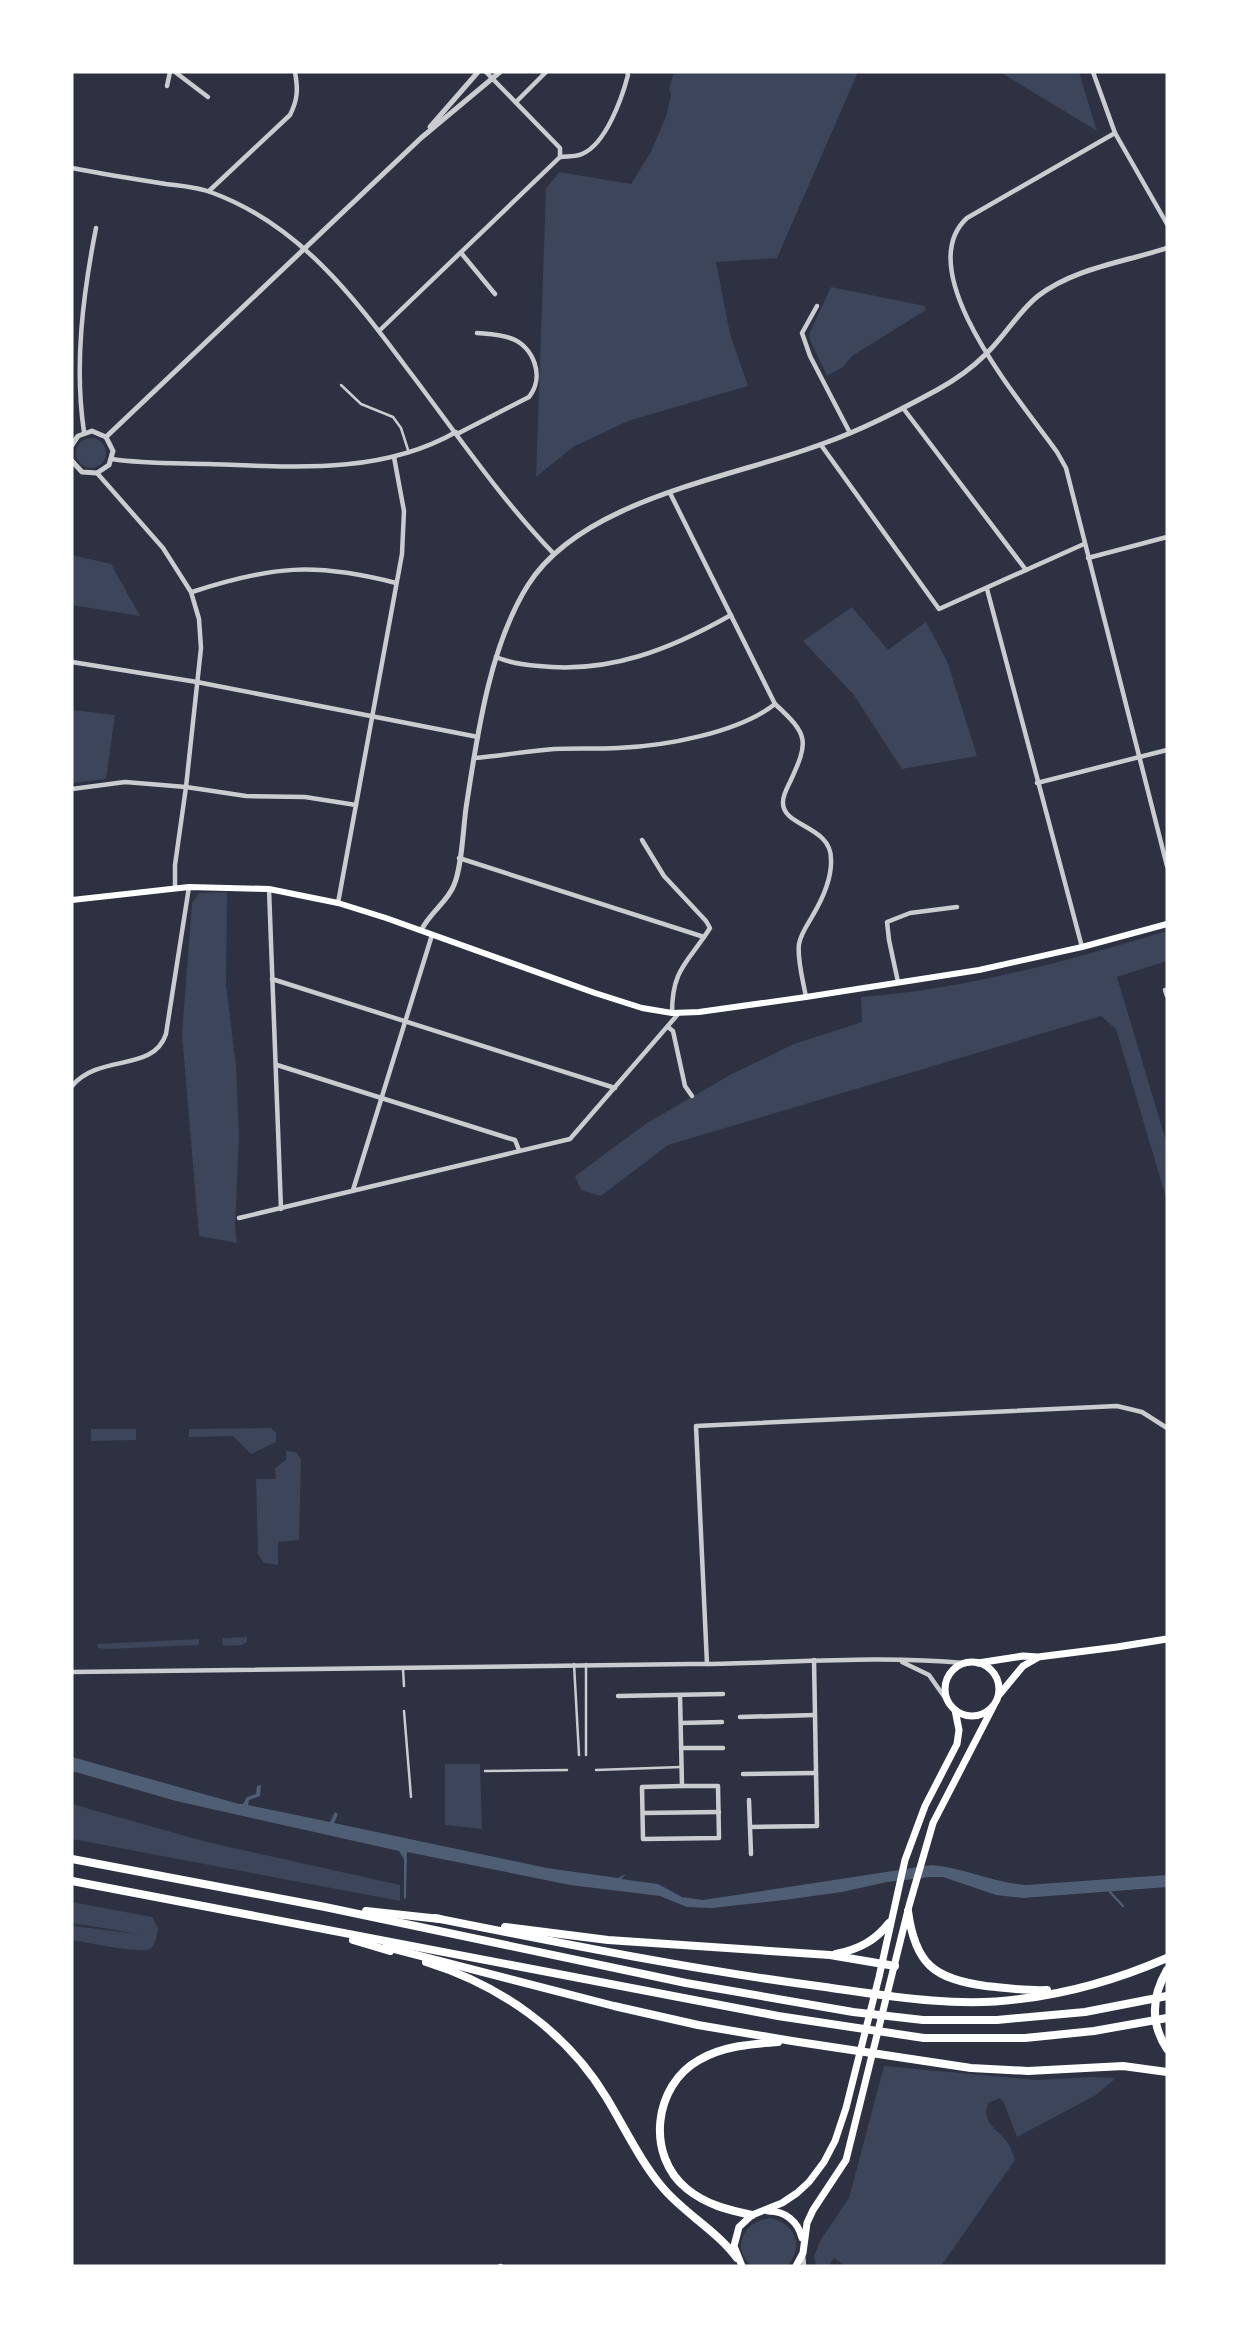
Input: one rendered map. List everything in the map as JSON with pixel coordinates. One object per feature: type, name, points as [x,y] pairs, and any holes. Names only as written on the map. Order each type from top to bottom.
[{"type":"highway","points":[[72,1859],[325,1907],[685,1983],[853,2012],[911,2019],[1048,2017],[1125,2006],[1167,1996]]},
{"type":"highway","points":[[72,1881],[778,2016],[924,2038],[1025,2038],[1106,2029],[1167,2018]]},
{"type":"highway","points":[[325,1907],[608,1940],[830,1955],[895,1966]]},
{"type":"highway","points":[[909,1908],[916,1948],[933,1969],[948,1978],[956,1982],[1014,1989],[1067,1990]]},
{"type":"highway","points":[[435,1918],[653,1962],[867,1993],[972,2001],[1019,1999],[1067,1990],[1134,1972],[1167,1958]]},
{"type":"highway","points":[[830,1955],[862,1947],[881,1933],[889,1923]]},
{"type":"highway","points":[[313,1928],[614,2006],[698,2025],[792,2041],[971,2068],[1028,2071],[1123,2066],[1167,2072]]},
{"type":"highway","points":[[313,1928],[454,1972],[506,1997],[539,2020],[593,2077],[638,2153],[664,2189],[726,2244],[740,2264]]},
{"type":"highway","points":[[1167,1970],[1154,2008],[1158,2031],[1167,2049]]},
{"type":"highway","points":[[752,2215],[722,2209],[686,2188],[680,2181],[666,2159],[660,2142],[662,2105],[681,2074],[697,2060],[725,2049],[792,2041]]},
{"type":"main road","points":[[72,900],[189,887],[269,889],[338,903],[422,929],[432,935],[595,993],[642,1008],[676,1013],[699,1012],[979,971],[1167,924]]},
{"type":"main road","points":[[993,1707],[980,1716],[970,1717],[955,1710],[948,1702],[945,1689],[955,1668],[964,1663],[1023,1656],[1038,1657],[1167,1639]]},
{"type":"main road","points":[[803,2242],[813,2210],[846,2161],[909,1908],[938,1812],[999,1695],[1023,1666],[1038,1657]]},
{"type":"main road","points":[[978,1663],[986,1665],[994,1673],[999,1682],[999,1695]]},
{"type":"main road","points":[[740,2264],[734,2246],[737,2231],[752,2215],[797,2193],[809,2182],[835,2141],[858,2062],[905,1860],[925,1806],[957,1744],[959,1730],[955,1710]]},
{"type":"main road","points":[[764,2211],[780,2212],[792,2220],[801,2232],[803,2253],[796,2266]]},
{"type":"street","points":[[167,86],[173,72],[208,97]]},
{"type":"street","points":[[209,191],[290,115],[296,103],[298,89],[295,72]]},
{"type":"street","points":[[421,138],[478,72]]},
{"type":"street","points":[[486,72],[560,148],[561,157]]},
{"type":"street","points":[[106,437],[421,138],[500,72]]},
{"type":"street","points":[[516,102],[546,72]]},
{"type":"street","points":[[379,331],[561,157],[583,154],[602,135],[620,106],[628,75],[626,72]]},
{"type":"street","points":[[1093,72],[1115,133],[1167,224]]},
{"type":"street","points":[[1115,133],[967,218],[953,237],[950,255],[957,294],[967,319],[987,354],[1058,452],[1066,468],[1167,866]]},
{"type":"street","points":[[72,168],[209,191],[261,215],[305,248],[379,331],[538,538],[554,554]]},
{"type":"street","points":[[84,432],[81,357],[85,288],[96,228]]},
{"type":"street","points":[[422,929],[428,916],[454,886],[474,758],[496,657],[516,605],[539,569],[554,554],[585,530],[670,493],[821,445],[903,408],[960,377],[987,354],[1030,303],[1048,289],[1076,275],[1167,248]]},
{"type":"street","points":[[462,254],[495,295]]},
{"type":"street","points":[[817,306],[802,333],[810,356],[850,433]]},
{"type":"street","points":[[112,459],[303,466],[355,464],[426,448],[529,397],[534,390],[537,370],[530,352],[521,343],[510,338],[477,333]]},
{"type":"street","points":[[903,408],[1026,570]]},
{"type":"street","points":[[72,442],[84,432],[100,433],[106,437],[113,451],[112,459],[105,470],[97,473],[90,474],[74,469],[72,461]]},
{"type":"street","points":[[821,445],[939,609],[1084,544]]},
{"type":"street","points":[[338,903],[402,554],[404,511],[394,457]]},
{"type":"street","points":[[97,473],[163,548],[191,592],[199,619],[201,648],[175,864],[175,888]]},
{"type":"street","points":[[670,493],[775,704],[801,730],[804,742],[802,756],[782,800],[783,808],[795,821],[811,828],[823,838],[832,860],[823,897],[801,937],[799,946],[806,997]]},
{"type":"street","points":[[1088,558],[1167,537]]},
{"type":"street","points":[[191,592],[237,577],[279,569],[354,572],[396,583]]},
{"type":"street","points":[[987,589],[1082,947]]},
{"type":"street","points":[[496,657],[508,663],[564,669],[594,667],[650,653],[698,633],[731,615]]},
{"type":"street","points":[[72,662],[197,682],[478,737]]},
{"type":"street","points":[[474,758],[552,749],[621,748],[657,744],[737,726],[760,716],[775,704]]},
{"type":"street","points":[[1037,783],[1167,750]]},
{"type":"street","points":[[72,789],[125,782],[246,796],[304,797],[356,805]]},
{"type":"street","points":[[239,1218],[570,1139],[668,1027],[676,1013],[672,996],[676,976],[687,957],[710,929],[709,924],[664,876],[642,840]]},
{"type":"street","points":[[459,858],[704,937]]},
{"type":"street","points":[[72,1086],[80,1076],[99,1067],[141,1059],[163,1044],[189,887]]},
{"type":"street","points":[[269,889],[281,1209]]},
{"type":"street","points":[[898,983],[887,922],[910,913],[957,906]]},
{"type":"street","points":[[353,1191],[432,935]]},
{"type":"street","points":[[272,979],[615,1088]]},
{"type":"street","points":[[668,1027],[673,1031],[685,1086],[692,1096]]},
{"type":"street","points":[[277,1065],[515,1140],[519,1150]]},
{"type":"street","points":[[706,1664],[696,1426],[1116,1406],[1142,1412],[1167,1428]]},
{"type":"street","points":[[72,1672],[814,1661],[926,1660],[964,1663]]},
{"type":"street","points":[[750,1827],[817,1826],[814,1661]]},
{"type":"street","points":[[898,1661],[929,1675],[948,1702]]},
{"type":"street","points":[[618,1696],[723,1694]]},
{"type":"street","points":[[680,1695],[682,1786]]},
{"type":"street","points":[[740,1717],[815,1716]]},
{"type":"street","points":[[681,1723],[722,1722]]},
{"type":"street","points":[[681,1748],[723,1748]]},
{"type":"street","points":[[743,1774],[816,1773]]},
{"type":"street","points":[[718,1786],[719,1812],[719,1838],[643,1839],[642,1787],[718,1786]]},
{"type":"street","points":[[749,1800],[751,1853]]},
{"type":"street","points":[[643,1813],[719,1812]]},
{"type":"street","points":[[803,2253],[804,2266]]},
{"type":"lane","points":[[341,386],[361,404],[393,417],[401,428],[409,453]]},
{"type":"lane","points":[[574,1664],[579,1755]]},
{"type":"lane","points":[[586,1664],[586,1755]]},
{"type":"lane","points":[[403,1669],[404,1686]]},
{"type":"lane","points":[[404,1711],[411,1797]]},
{"type":"lane","points":[[596,1770],[681,1767]]},
{"type":"lane","points":[[485,1771],[567,1770]]},
{"type":"shaded area","points":[[674,72],[858,72],[777,258],[716,262],[730,334],[748,386],[628,421],[573,447],[536,477],[546,189],[559,172],[631,184],[651,152],[667,114],[671,94],[669,89]]},
{"type":"shaded area","points":[[1000,72],[1079,72],[1097,131]]},
{"type":"shaded area","points":[[831,287],[925,306],[926,310],[852,356],[843,367],[827,376],[810,340],[810,332]]},
{"type":"shaded area","points":[[91,438],[102,442],[106,453],[102,464],[91,468],[80,464],[76,453],[80,442]]},
{"type":"shaded area","points":[[72,555],[111,564],[140,616],[72,605]]},
{"type":"shaded area","points":[[852,607],[888,650],[926,622],[947,661],[977,756],[902,769],[854,695],[803,641]]},
{"type":"shaded area","points":[[72,710],[115,715],[106,779],[72,783]]},
{"type":"shaded area","points":[[227,892],[226,985],[236,1066],[239,1136],[235,1227],[237,1243],[199,1236],[182,1034],[192,903],[199,893]]},
{"type":"shaded area","points":[[1167,931],[1167,961],[1117,977],[1167,1144],[1167,1201],[1116,1029],[1101,1016],[668,1145],[601,1196],[581,1190],[575,1176],[647,1123],[730,1075],[794,1044],[862,1022],[861,997],[977,981],[1092,953]]},
{"type":"shaded area","points":[[271,1428],[276,1433],[276,1442],[251,1454],[233,1436],[189,1437],[189,1429]]},
{"type":"shaded area","points":[[91,1429],[136,1429],[136,1440],[91,1441]]},
{"type":"shaded area","points":[[286,1451],[296,1452],[301,1459],[299,1540],[278,1542],[278,1565],[264,1563],[258,1554],[256,1479],[276,1479],[275,1468],[286,1460]]},
{"type":"shaded area","points":[[247,1637],[247,1642],[242,1645],[223,1646],[222,1638]]},
{"type":"shaded area","points":[[199,1639],[199,1645],[107,1649],[98,1648],[97,1644]]},
{"type":"shaded area","points":[[72,1757],[239,1804],[256,1794],[257,1786],[261,1785],[260,1796],[249,1800],[248,1805],[330,1822],[335,1812],[338,1814],[334,1823],[547,1868],[618,1878],[626,1874],[621,1879],[658,1884],[682,1897],[703,1900],[932,1865],[1026,1885],[1167,1875],[1167,1887],[1023,1898],[996,1895],[943,1877],[930,1877],[784,1900],[712,1908],[687,1907],[660,1896],[570,1885],[407,1852],[404,1899],[404,1859],[399,1851],[176,1801],[72,1771]]},
{"type":"shaded area","points":[[445,1764],[480,1764],[482,1829],[445,1825]]},
{"type":"shaded area","points":[[72,1804],[207,1842],[400,1885],[400,1901],[72,1839]]},
{"type":"shaded area","points":[[72,1902],[152,1917],[158,1928],[154,1945],[150,1949],[136,1950],[72,1940],[72,1926],[139,1934],[72,1923]]},
{"type":"shaded area","points":[[884,2066],[1038,2080],[1116,2078],[1096,2095],[1017,2137],[1000,2098],[988,2103],[986,2110],[989,2121],[1008,2143],[1015,2160],[941,2266],[845,2266],[834,2258],[828,2266],[816,2266],[814,2256],[821,2239],[849,2198]]},
{"type":"shaded area","points":[[771,2218],[786,2225],[795,2237],[792,2259],[787,2266],[752,2266],[742,2251],[743,2236],[754,2224]]},
{"type":"waterway","points":[[1110,1892],[1123,1906]]}]
